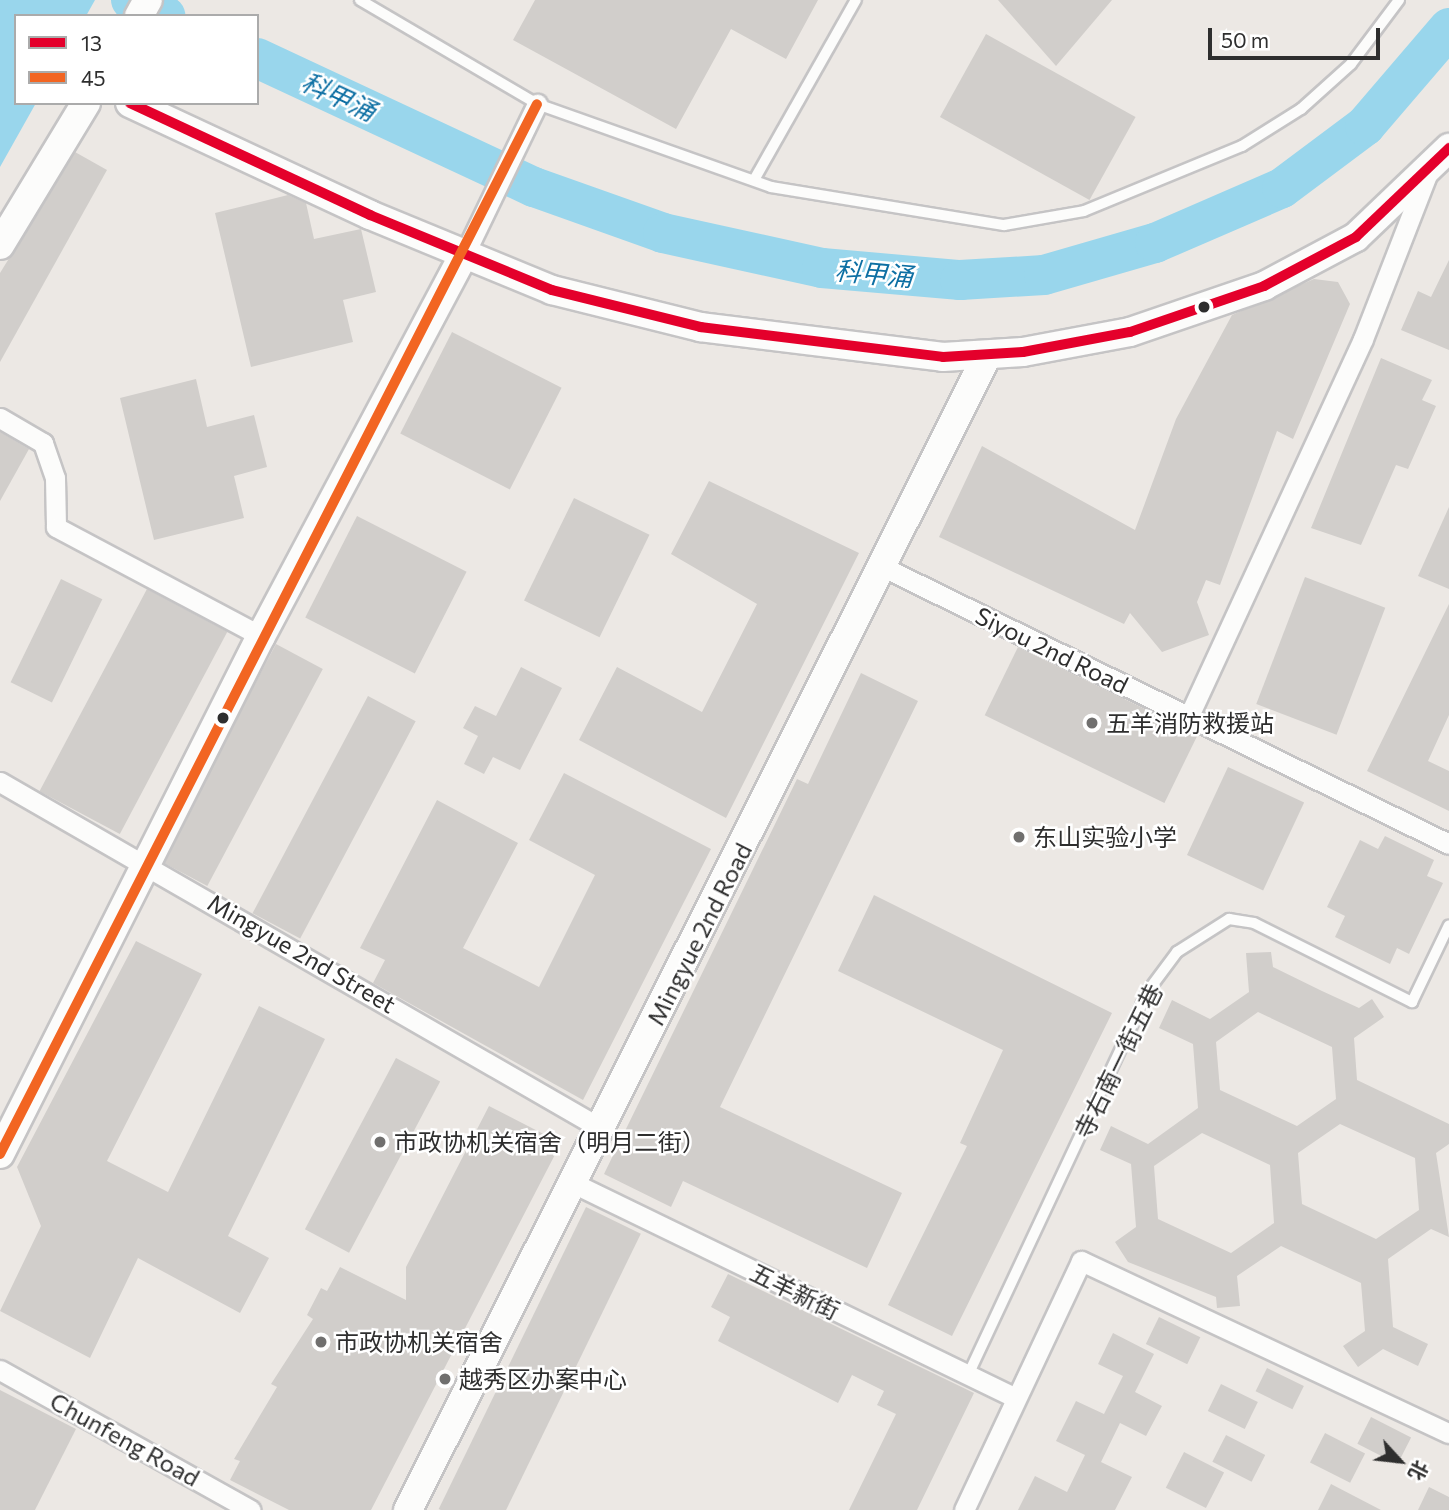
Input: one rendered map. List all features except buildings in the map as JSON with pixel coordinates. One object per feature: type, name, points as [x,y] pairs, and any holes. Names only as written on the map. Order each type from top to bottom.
[{"type":"street","points":[[0,1154],[145,861],[261,636],[464,255],[537,104]]},
{"type":"street","points":[[0,244],[85,105]]},
{"type":"street","points":[[134,105],[464,255],[575,297],[700,327],[894,354],[987,356],[1130,332],[1264,286],[1356,237],[1427,175],[1449,148]]},
{"type":"street","points":[[1188,718],[1363,340],[1427,175]]},
{"type":"street","name":"Mingyue 2nd Road","points":[[408,1510],[602,1129],[987,356]]},
{"type":"street","points":[[0,418],[43,443],[55,478],[56,527],[261,636]]},
{"type":"street","name":"Siyou 2nd Road","points":[[881,566],[1449,844]]},
{"type":"street","name":"Mingyue 2nd Street","points":[[0,782],[145,861],[602,1129]]},
{"type":"street","name":"五羊新街","points":[[573,1183],[1016,1398]]},
{"type":"street","points":[[964,1510],[1082,1261],[1449,1433]]},
{"type":"street","name":"Chunfeng Road","points":[[0,1370],[250,1510]]},
{"type":"lane","points":[[360,0],[537,104],[754,180],[1004,225],[1084,211],[1242,146],[1301,109],[1351,64],[1399,0]]},
{"type":"lane","points":[[754,180],[856,0]]},
{"type":"lane","name":"寺右南一街五巷","points":[[968,1375],[1148,991],[1177,952],[1229,919],[1254,923],[1412,1002],[1449,925]]},
{"type":"water","points":[[0,0],[95,0],[87,14],[14,14],[14,105],[35,105],[0,167]]},
{"type":"waterway","name":"科甲涌","points":[[131,0],[161,14]]},
{"type":"waterway","name":"科甲涌","points":[[259,59],[534,187],[663,233],[822,268],[960,280],[1044,275],[1155,243],[1282,188],[1365,126],[1449,28]]},
{"type":"transit line","name":"45","points":[[0,1154],[537,104]]},
{"type":"transit line","name":"13","points":[[134,105],[370,215],[552,290],[700,327],[943,357],[1023,352],[1130,332],[1264,286],[1356,237],[1449,148]]},
{"type":"place","name":"五羊消防救援站","points":[[1092,723]]},
{"type":"place","name":"东山实验小学","points":[[1019,837]]},
{"type":"place","name":"市政协机关宿舍（明月二街）","points":[[380,1142]]},
{"type":"place","name":"市政协机关宿舍","points":[[321,1342]]},
{"type":"place","name":"越秀区办案中心","points":[[445,1379]]}]
